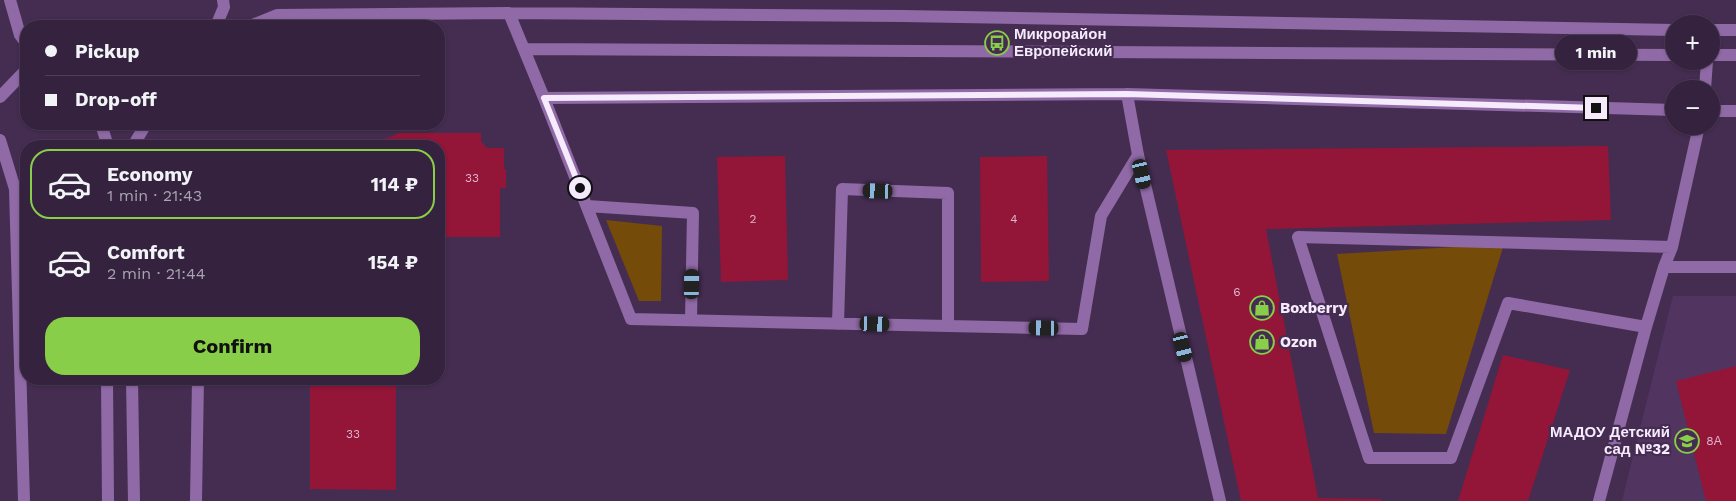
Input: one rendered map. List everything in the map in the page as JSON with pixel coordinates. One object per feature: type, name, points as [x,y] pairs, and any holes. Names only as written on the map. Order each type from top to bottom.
[{"type":"street","points":[[10,0],[20,35]]},
{"type":"street","points":[[219,20],[224,7],[224,0]]},
{"type":"street","points":[[265,20],[277,15],[509,13],[903,16],[1665,30]]},
{"type":"street","points":[[509,13],[631,319],[1082,329],[1101,216],[1138,155]]},
{"type":"street","points":[[1720,30],[1736,30]]},
{"type":"street","points":[[524,49],[1665,55]]},
{"type":"street","points":[[1720,55],[1736,55]]},
{"type":"street","points":[[0,97],[20,76]]},
{"type":"street","points":[[544,98],[1127,94],[1665,110]]},
{"type":"street","points":[[1127,94],[1138,155],[1220,501]]},
{"type":"street","points":[[1720,111],[1736,111]]},
{"type":"street","points":[[1599,501],[1646,327],[1672,247],[1697,135]]},
{"type":"street","points":[[0,140],[15,189],[20,362]]},
{"type":"street","points":[[838,324],[842,189],[948,193],[948,326]]},
{"type":"street","points":[[587,206],[693,213],[691,320]]},
{"type":"street","points":[[1646,327],[1508,303],[1452,458],[1369,458],[1298,237],[1672,247]]},
{"type":"street","points":[[1664,267],[1736,267]]},
{"type":"street","points":[[21,385],[24,501]]},
{"type":"street","points":[[107,385],[108,501]]},
{"type":"street","points":[[132,385],[134,501]]},
{"type":"street","points":[[196,501],[198,385]]},
{"type":"shaded area","points":[[606,220],[662,226],[661,301],[639,301]]},
{"type":"shaded area","points":[[1504,244],[1446,434],[1374,433],[1337,254]]},
{"type":"shaded area","name":"МАДОУ Детский сад №32","points":[[1673,296],[1736,296],[1736,501],[1622,501]]},
{"type":"building","points":[[399,133],[481,133],[481,141],[487,148],[504,148],[506,188],[500,188],[500,237],[446,237],[445,140],[383,140]]},
{"type":"building","points":[[1608,146],[1611,220],[1266,229],[1318,498],[1381,499],[1381,501],[1241,501],[1166,150]]},
{"type":"building","points":[[785,156],[788,280],[721,282],[717,157]]},
{"type":"building","points":[[1047,156],[1049,281],[981,282],[980,157]]},
{"type":"building","points":[[1503,355],[1570,370],[1528,501],[1458,501]]},
{"type":"building","points":[[1736,366],[1736,501],[1706,501],[1676,381]]},
{"type":"building","points":[[310,385],[396,385],[396,490],[310,489]]},
{"type":"place","name":"Микрорайон Европейский","points":[[997,43]]},
{"type":"place","name":"Boxberry","points":[[1262,308]]},
{"type":"place","name":"Ozon","points":[[1262,342]]},
{"type":"place","name":"МАДОУ Детский сад №32","points":[[1687,441]]},
{"type":"route","points":[[580,188],[544,98],[1127,94],[1596,108]]}]
